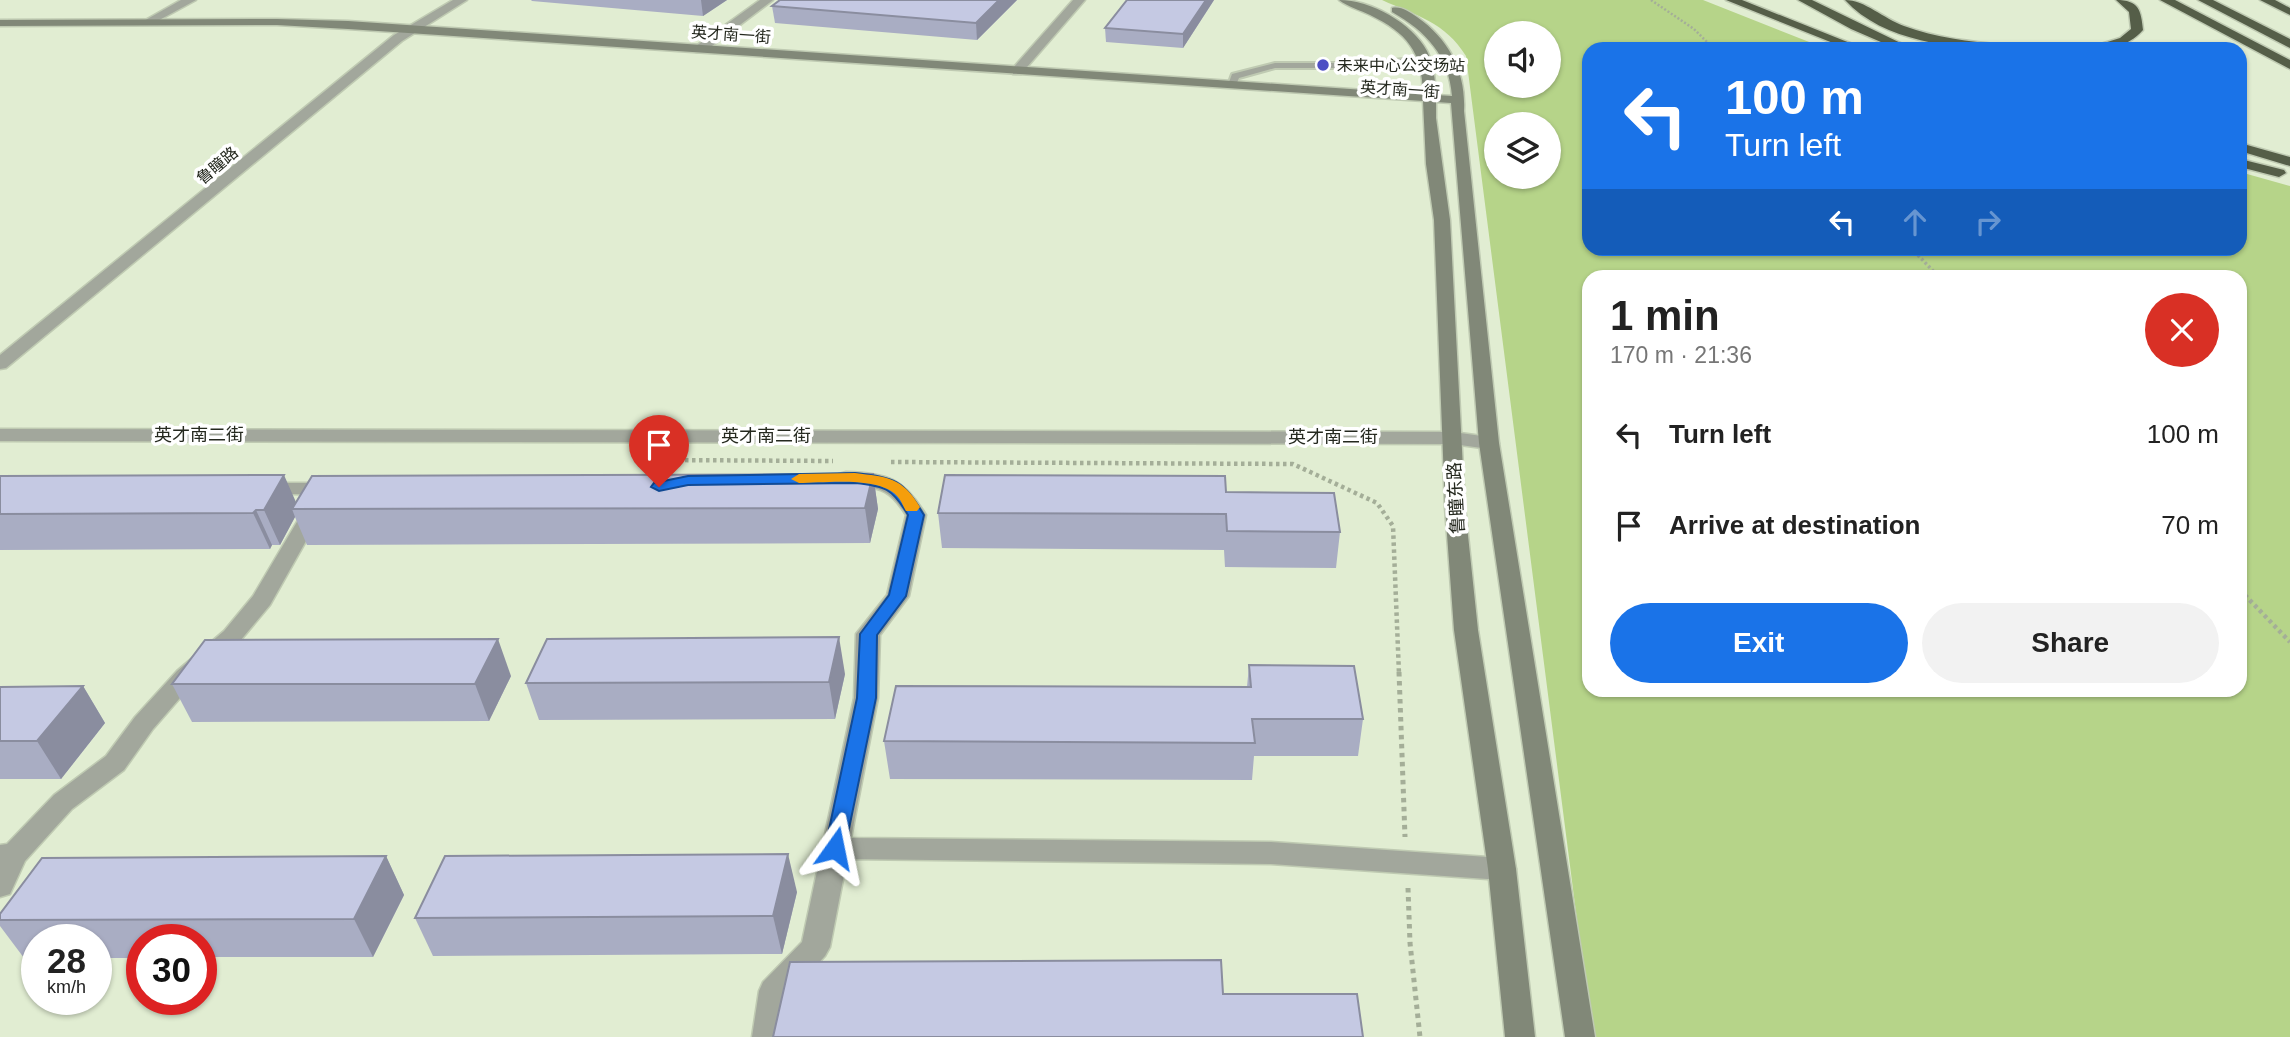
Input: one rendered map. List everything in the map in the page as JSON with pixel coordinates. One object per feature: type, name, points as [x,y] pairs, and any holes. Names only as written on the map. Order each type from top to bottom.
[{"type":"highway","points":[[1732,0],[1841,42]]},
{"type":"highway","points":[[1804,0],[1890,42]]},
{"type":"highway","points":[[1851,0],[1875,18],[1897,27],[1926,36],[1961,42]]},
{"type":"highway","points":[[2120,42],[2137,30],[2135,11],[2122,0]]},
{"type":"highway","points":[[2166,0],[2246,42]]},
{"type":"highway","points":[[2204,0],[2290,44]]},
{"type":"highway","points":[[2266,0],[2290,12]]},
{"type":"highway","points":[[2247,42],[2290,65]]},
{"type":"highway","points":[[2247,149],[2290,162]]},
{"type":"highway","points":[[2247,165],[2290,176]]},
{"type":"main road","name":"鲁瞳东路","points":[[1345,0],[1384,17],[1409,36],[1423,53],[1430,82],[1428,104],[1435,188],[1442,220],[1455,507],[1466,630],[1502,869],[1520,1037]]},
{"type":"main road","points":[[1374,0],[1402,13],[1444,46],[1450,60],[1458,105],[1489,443],[1580,1037]]},
{"type":"main road","name":"英才南一街","points":[[0,23],[277,22],[1232,85],[1428,104]]},
{"type":"main road","name":"英才南一街","points":[[0,31],[220,29],[343,33],[1458,105]]},
{"type":"street","points":[[148,22],[190,0]]},
{"type":"street","name":"鲁瞳路","points":[[0,364],[398,38],[461,0]]},
{"type":"street","points":[[700,49],[767,0]]},
{"type":"street","points":[[1017,71],[1079,0]]},
{"type":"street","name":"英才南二街","points":[[0,435],[1453,438],[1489,443]]},
{"type":"street","points":[[767,1037],[774,990],[815,947],[866,698],[869,634],[898,596],[916,515],[903,492],[884,481],[827,478]]},
{"type":"street","points":[[245,489],[326,489],[356,485]]},
{"type":"street","points":[[0,886],[7,855],[63,802],[115,763],[144,723],[185,677],[232,636],[262,600],[326,489]]},
{"type":"street","points":[[835,848],[1271,853],[1502,869]]},
{"type":"lane","points":[[1232,85],[1235,76],[1268,65],[1289,63],[1369,66],[1424,60]]},
{"type":"path","points":[[1651,0],[1693,29],[1707,42]]},
{"type":"path","points":[[1919,256],[1932,270]]},
{"type":"path","points":[[2247,597],[2290,642]]},
{"type":"green space","points":[[1382,0],[1703,0],[1809,42],[1582,42],[1582,256],[2247,256],[2247,174],[2290,186],[2290,1037],[1592,1037],[1466,56],[1449,35],[1429,21]]},
{"type":"building","points":[[780,0],[999,0],[976,23],[772,6]]},
{"type":"building","points":[[1127,0],[1206,0],[1183,34],[1105,28]]},
{"type":"building","points":[[873,474],[865,508],[292,509],[312,476]]},
{"type":"building","points":[[284,475],[264,510],[256,510],[253,513],[0,514],[0,476]]},
{"type":"building","points":[[945,475],[1225,476],[1226,492],[1334,493],[1340,532],[1227,531],[1226,514],[938,513]]},
{"type":"building","points":[[839,637],[829,682],[526,683],[547,639]]},
{"type":"building","points":[[498,639],[475,684],[172,684],[205,640]]},
{"type":"building","points":[[1249,665],[1354,666],[1363,719],[1252,719],[1255,743],[884,741],[896,686],[1251,687]]},
{"type":"building","points":[[83,686],[37,741],[0,741],[0,687]]},
{"type":"building","points":[[788,854],[773,916],[415,918],[445,856]]},
{"type":"building","points":[[386,856],[354,919],[0,920],[0,914],[42,858]]},
{"type":"building","points":[[1221,960],[1223,994],[1357,994],[1363,1037],[773,1037],[790,962]]},
{"type":"slow traffic","points":[[799,479],[855,478],[884,481],[903,492],[912,507]]},
{"type":"place","name":"未来中心公交场站","points":[[1323,65]]},
{"type":"route","points":[[659,487],[688,481],[855,478],[884,481],[903,492],[916,515],[898,596],[869,634],[866,698],[835,848]]}]
